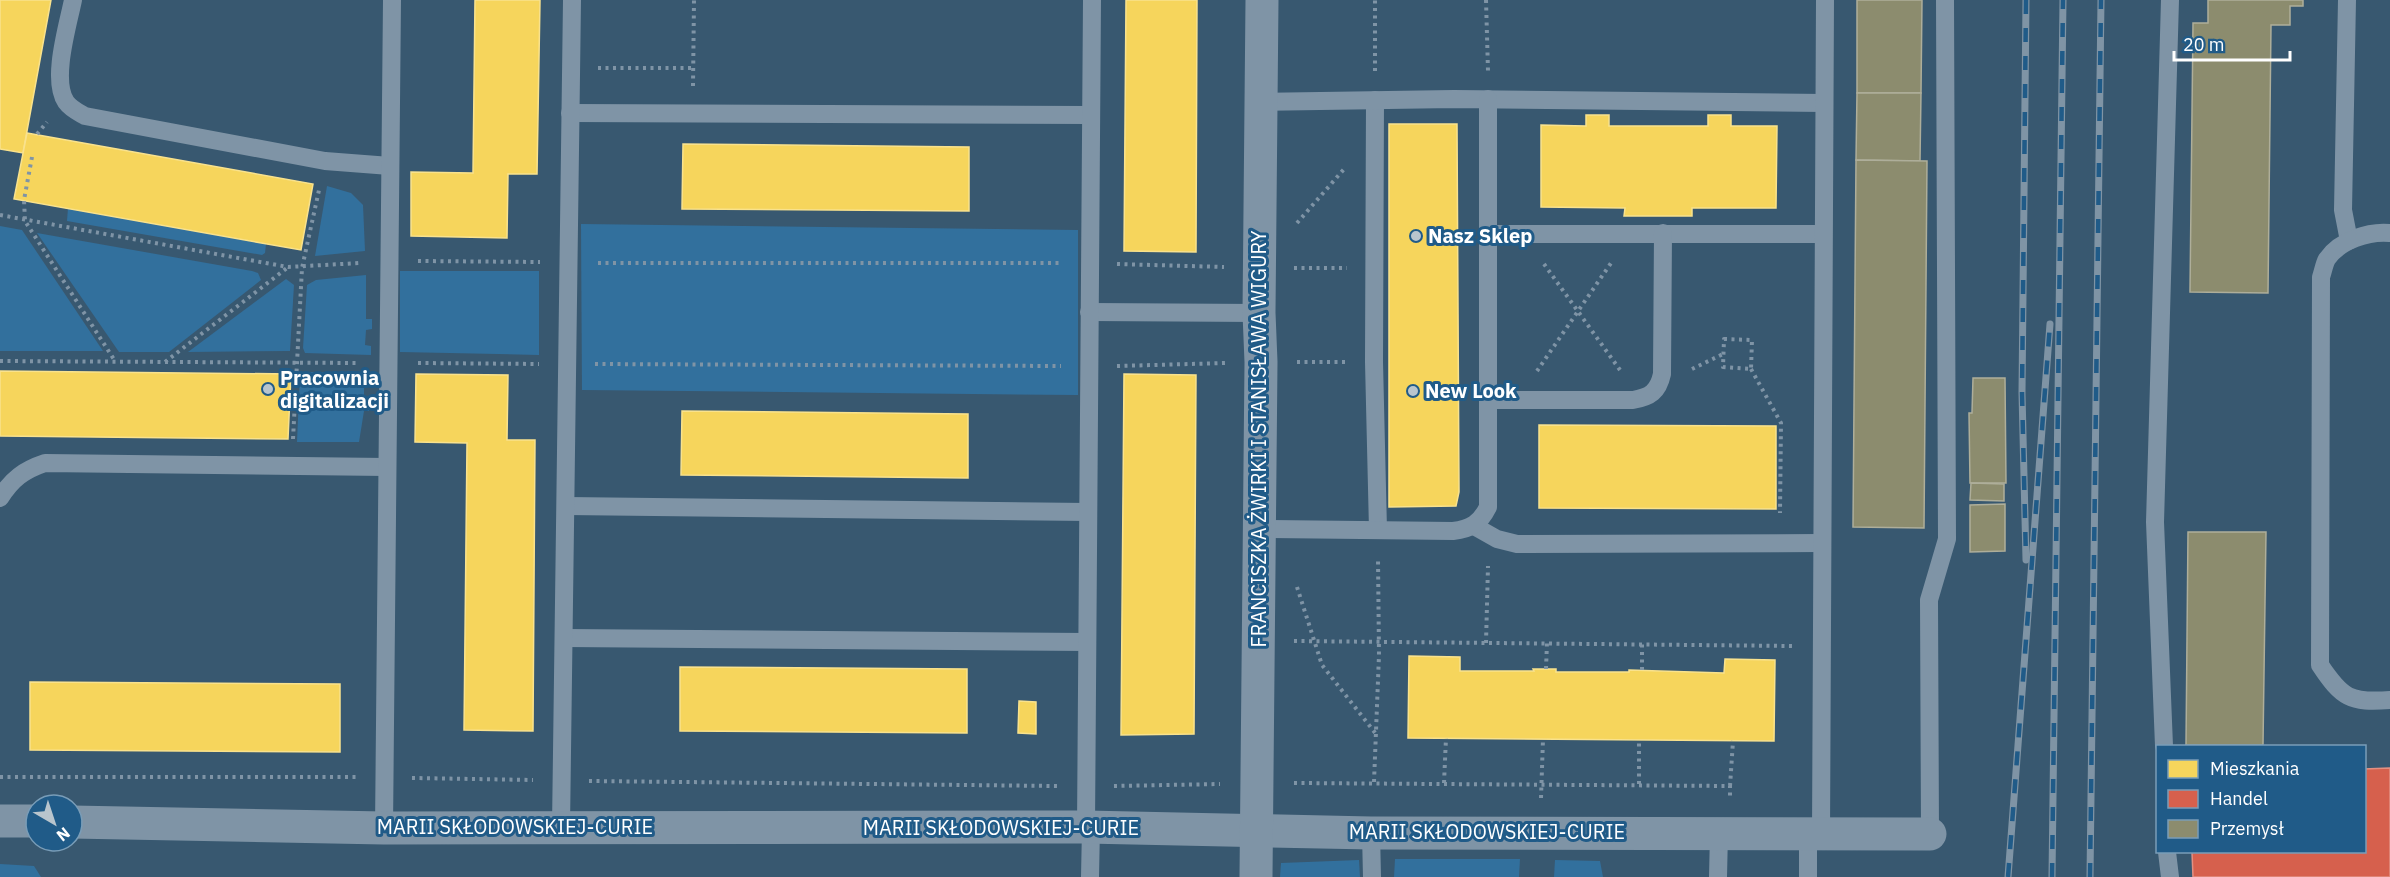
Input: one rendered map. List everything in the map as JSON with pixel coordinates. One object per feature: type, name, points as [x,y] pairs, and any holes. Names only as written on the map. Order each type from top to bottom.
[{"type":"street","name":"FRANCISZKA ŻWIRKI I STANISŁAWA WIGURY","points":[[1256,877],[1262,0]]},
{"type":"street","points":[[0,821],[24,821]]},
{"type":"street","name":"MARII SKŁODOWSKIEJ-CURIE","points":[[84,822],[384,828],[1088,827],[1371,833],[1930,834]]},
{"type":"lane","points":[[73,0],[60,67],[64,100],[72,109],[98,120],[325,161],[390,166]]},
{"type":"lane","points":[[384,828],[392,0]]},
{"type":"lane","points":[[561,827],[572,0]]},
{"type":"lane","points":[[1090,877],[1086,787],[1092,0]]},
{"type":"lane","points":[[1808,877],[1814,835],[1822,646],[1824,0]]},
{"type":"lane","points":[[1930,834],[1929,600],[1947,539],[1944,0]]},
{"type":"lane","points":[[2163,745],[2156,522],[2170,0]]},
{"type":"lane","points":[[2348,0],[2343,210],[2349,241]]},
{"type":"lane","points":[[1261,102],[1488,99],[1824,103]]},
{"type":"lane","points":[[1481,530],[1488,507],[1488,99]]},
{"type":"lane","points":[[1375,100],[1373,135],[1374,362],[1378,530]]},
{"type":"lane","points":[[570,113],[1091,115]]},
{"type":"lane","points":[[2390,233],[2374,232],[2349,241],[2327,259],[2321,277],[2320,665],[2337,689],[2359,701],[2390,700]]},
{"type":"lane","points":[[1488,399],[1641,399],[1654,393],[1660,385],[1662,374],[1663,233]]},
{"type":"lane","points":[[1488,234],[1823,234]]},
{"type":"lane","points":[[1089,312],[1259,313]]},
{"type":"lane","points":[[0,498],[9,485],[25,470],[45,463],[387,467]]},
{"type":"lane","points":[[566,506],[1088,512]]},
{"type":"lane","points":[[1258,529],[1481,530],[1517,544],[1822,543]]},
{"type":"lane","points":[[564,638],[1087,642]]},
{"type":"lane","points":[[1371,833],[1372,877]]},
{"type":"lane","points":[[1718,877],[1724,833]]},
{"type":"lane","points":[[2167,853],[2170,877]]},
{"type":"path","points":[[693,113],[694,0]]},
{"type":"path","points":[[1375,100],[1376,0]]},
{"type":"path","points":[[1486,0],[1488,99]]},
{"type":"path","points":[[571,68],[693,68]]},
{"type":"path","points":[[1260,267],[1373,135]]},
{"type":"path","points":[[32,157],[24,200],[25,221],[115,361]]},
{"type":"path","points":[[292,466],[302,268],[325,161]]},
{"type":"path","points":[[0,215],[302,268],[390,260],[1090,263],[1375,268]]},
{"type":"path","points":[[1518,399],[1632,233]]},
{"type":"path","points":[[1522,234],[1641,399]]},
{"type":"path","points":[[164,362],[288,267]]},
{"type":"path","points":[[1751,369],[1723,367],[1724,339],[1752,340],[1751,369],[1781,423],[1780,543]]},
{"type":"path","points":[[0,361],[1088,366],[1374,362]]},
{"type":"path","points":[[1374,782],[1379,655],[1377,642],[1378,530]]},
{"type":"path","points":[[1481,530],[1486,643]]},
{"type":"path","points":[[1297,586],[1322,665],[1376,734]]},
{"type":"path","points":[[1257,638],[1316,642],[1822,646]]},
{"type":"path","points":[[1546,669],[1547,643]]},
{"type":"path","points":[[1642,644],[1642,670]]},
{"type":"path","points":[[1444,783],[1446,738]]},
{"type":"path","points":[[1541,832],[1543,739]]},
{"type":"path","points":[[1639,740],[1639,784]]},
{"type":"path","points":[[1724,833],[1733,741]]},
{"type":"path","points":[[0,777],[385,777],[1086,787],[1374,782],[1730,786]]},
{"type":"shaded area","points":[[327,186],[351,193],[363,205],[365,251],[315,256]]},
{"type":"shaded area","points":[[68,208],[266,244],[265,253],[262,255],[67,221]]},
{"type":"shaded area","points":[[581,224],[1078,230],[1078,395],[582,390]]},
{"type":"shaded area","points":[[0,226],[22,230],[103,351],[0,351]]},
{"type":"shaded area","points":[[37,233],[252,271],[258,273],[261,280],[169,352],[119,352]]},
{"type":"shaded area","points":[[400,271],[539,271],[539,355],[400,352]]},
{"type":"shaded area","points":[[366,275],[366,319],[372,319],[372,329],[366,330],[365,345],[371,346],[371,355],[305,353],[303,348],[307,285],[316,280]]},
{"type":"shaded area","points":[[286,279],[294,285],[290,351],[188,352]]},
{"type":"shaded area","points":[[300,372],[365,373],[368,386],[364,386],[364,401],[369,401],[369,411],[364,411],[359,442],[297,442]]},
{"type":"shaded area","points":[[1395,859],[1520,859],[1519,877],[1394,877]]},
{"type":"shaded area","points":[[1359,860],[1360,877],[1280,877],[1281,863]]},
{"type":"shaded area","points":[[1555,860],[1600,861],[1603,877],[1554,877]]},
{"type":"shaded area","points":[[0,864],[34,866],[41,877],[0,877]]},
{"type":"building: Mieszkania","points":[[0,0],[51,0],[23,153],[0,149]]},
{"type":"building: Mieszkania","points":[[475,0],[540,0],[537,174],[508,174],[507,238],[411,236],[411,172],[473,173]]},
{"type":"building: Mieszkania","points":[[1126,0],[1197,0],[1196,252],[1124,251]]},
{"type":"building: Mieszkania","points":[[1586,115],[1609,115],[1609,126],[1708,126],[1708,115],[1731,115],[1731,126],[1777,126],[1776,208],[1692,208],[1692,216],[1624,216],[1625,208],[1541,207],[1541,125],[1586,126]]},
{"type":"building: Mieszkania","points":[[1389,124],[1457,124],[1459,492],[1456,506],[1389,507]]},
{"type":"building: Mieszkania","points":[[27,133],[313,184],[301,250],[14,199]]},
{"type":"building: Mieszkania","points":[[683,144],[969,147],[969,211],[682,209]]},
{"type":"building: Mieszkania","points":[[0,371],[291,374],[288,439],[0,436]]},
{"type":"building: Mieszkania","points":[[416,374],[508,375],[507,440],[535,440],[533,731],[464,730],[467,443],[415,442]]},
{"type":"building: Mieszkania","points":[[1124,374],[1196,375],[1194,734],[1121,735]]},
{"type":"building: Mieszkania","points":[[682,411],[968,414],[968,478],[681,475]]},
{"type":"building: Mieszkania","points":[[1539,425],[1776,426],[1776,509],[1539,508]]},
{"type":"building: Mieszkania","points":[[1409,656],[1460,657],[1460,671],[1556,669],[1556,672],[1629,672],[1629,670],[1724,673],[1725,659],[1775,660],[1774,741],[1408,738]]},
{"type":"building: Mieszkania","points":[[680,667],[967,669],[967,733],[680,731]]},
{"type":"building: Mieszkania","points":[[30,682],[340,684],[340,752],[30,750]]},
{"type":"building: Mieszkania","points":[[1019,701],[1036,702],[1036,734],[1018,733]]},
{"type":"building: Handel","points":[[2390,768],[2390,877],[2193,877],[2192,853],[2366,853],[2366,769]]},
{"type":"building: Przemysł","points":[[1857,0],[1922,0],[1921,93],[1857,93]]},
{"type":"building: Przemysł","points":[[2208,0],[2303,0],[2303,6],[2290,6],[2290,25],[2271,25],[2268,293],[2190,292],[2193,23],[2208,23]]},
{"type":"building: Przemysł","points":[[1857,93],[1921,93],[1920,161],[1856,160]]},
{"type":"building: Przemysł","points":[[1856,160],[1927,161],[1924,528],[1853,527]]},
{"type":"building: Przemysł","points":[[1973,378],[2005,378],[2006,483],[1970,483],[1969,413],[1972,413]]},
{"type":"building: Przemysł","points":[[1971,483],[2004,484],[2004,501],[1970,500]]},
{"type":"building: Przemysł","points":[[2005,504],[2005,551],[1970,552],[1970,505]]},
{"type":"building: Przemysł","points":[[2188,532],[2266,532],[2263,745],[2186,745]]},
{"type":"railway","points":[[2026,0],[2022,393],[2026,560]]},
{"type":"railway","points":[[2052,877],[2063,0]]},
{"type":"railway","points":[[2090,877],[2101,0]]},
{"type":"railway","points":[[2008,877],[2050,324]]},
{"type":"place","name":"Nasz Sklep","points":[[1416,236]]},
{"type":"place","name":"Pracownia digitalizacji","points":[[268,389]]},
{"type":"place","name":"New Look","points":[[1413,391]]}]
